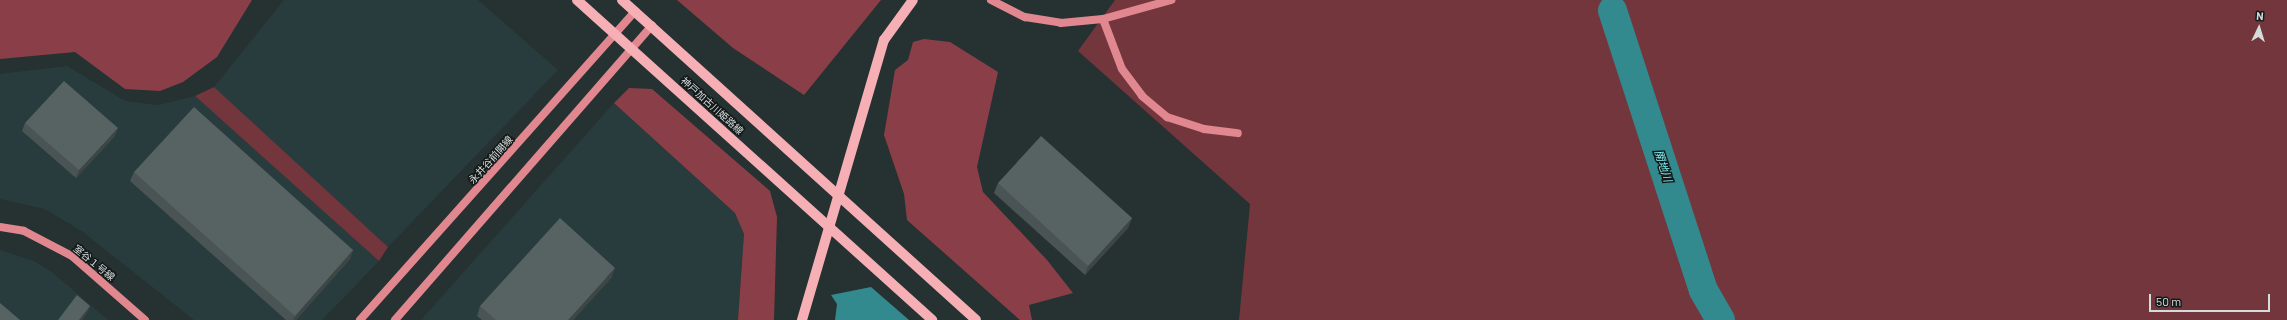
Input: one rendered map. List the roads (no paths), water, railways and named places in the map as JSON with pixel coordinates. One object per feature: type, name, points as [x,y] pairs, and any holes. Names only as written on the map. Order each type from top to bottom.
[{"type":"main road","name":"神戸加古川姫路線","points":[[577,0],[830,230],[932,320]]},
{"type":"main road","name":"神戸加古川姫路線","points":[[622,0],[839,199],[976,320]]},
{"type":"main road","points":[[802,320],[830,230],[884,40],[913,0]]},
{"type":"street","points":[[991,0],[1025,17],[1061,23],[1103,19],[1172,0]]},
{"type":"street","name":"永井谷前開線","points":[[360,320],[635,11]]},
{"type":"street","points":[[1103,19],[1122,69],[1142,96],[1167,117],[1204,129],[1238,133]]},
{"type":"street","points":[[396,320],[652,26]]},
{"type":"street","name":"室谷１号線","points":[[0,227],[24,231],[72,256],[145,320]]},
{"type":"water","points":[[871,287],[909,320],[835,320],[837,304],[831,295]]},
{"type":"waterway","name":"開地川","points":[[1612,10],[1703,290],[1720,320]]}]
